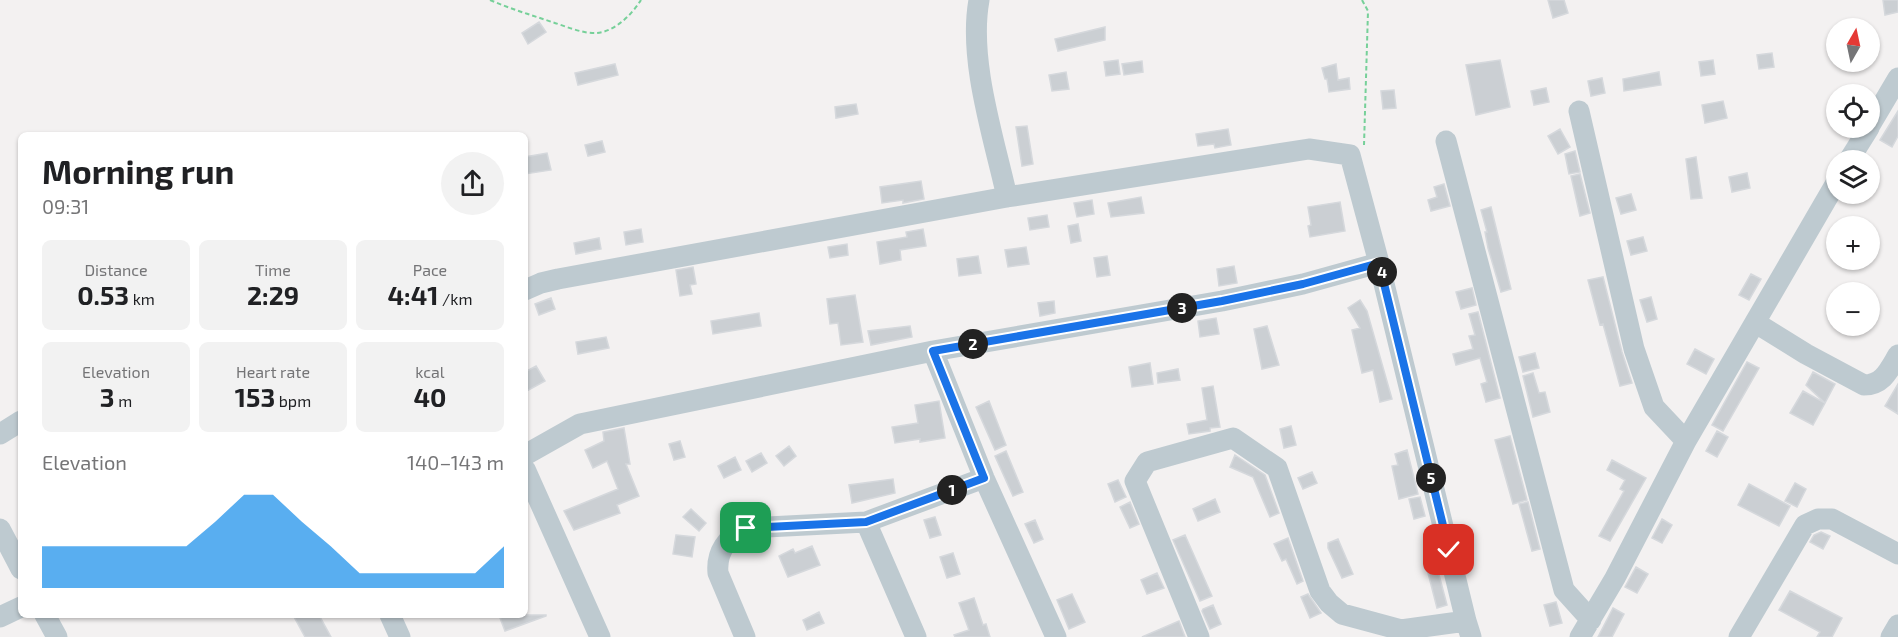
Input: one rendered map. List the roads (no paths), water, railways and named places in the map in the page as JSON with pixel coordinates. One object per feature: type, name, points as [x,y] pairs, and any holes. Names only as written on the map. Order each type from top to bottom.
[{"type":"street","points":[[979,0],[977,50],[982,85],[1007,197]]},
{"type":"street","points":[[1880,108],[1898,78]]},
{"type":"street","points":[[1579,111],[1634,349],[1654,407],[1686,441]]},
{"type":"street","points":[[1446,141],[1564,590],[1586,629]]},
{"type":"street","points":[[528,289],[558,279],[1007,197],[1309,149],[1350,155],[1379,263],[1469,629],[1401,630],[1342,614],[1320,591],[1277,468],[1233,438],[1148,462],[1135,482],[1199,637]]},
{"type":"street","points":[[1586,629],[1686,441],[1826,200]]},
{"type":"street","points":[[528,453],[580,424],[933,351],[1222,301],[1303,284],[1379,263]]},
{"type":"street","points":[[1756,323],[1806,354],[1864,385],[1873,385],[1883,379],[1898,355]]},
{"type":"street","points":[[933,351],[984,478],[1056,637]]},
{"type":"street","points":[[0,434],[18,423]]},
{"type":"street","points":[[528,476],[600,637]]},
{"type":"street","points":[[745,637],[718,573],[717,562],[721,551],[735,533],[746,528],[866,522],[984,478]]},
{"type":"street","points":[[1739,637],[1805,525],[1818,519],[1832,519],[1898,554]]},
{"type":"street","points":[[866,522],[916,637]]},
{"type":"street","points":[[0,529],[18,563]]},
{"type":"street","points":[[0,617],[18,608]]},
{"type":"street","points":[[47,618],[57,637]]},
{"type":"street","points":[[391,618],[400,637]]},
{"type":"street","points":[[1891,637],[1898,625]]}]
